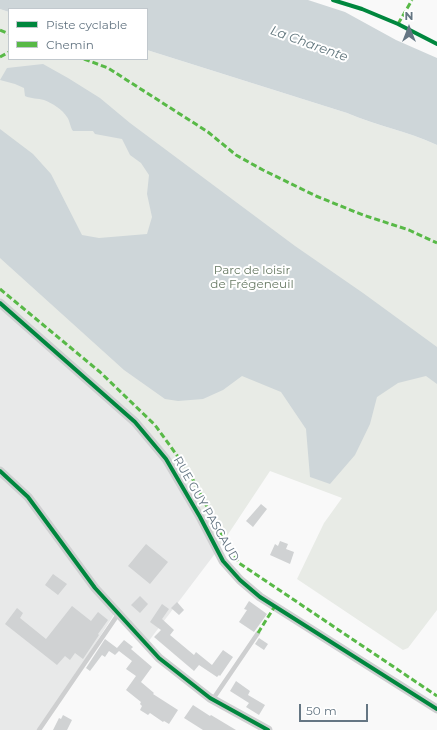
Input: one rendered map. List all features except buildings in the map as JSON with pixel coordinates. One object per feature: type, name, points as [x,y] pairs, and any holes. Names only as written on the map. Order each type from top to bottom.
[{"type":"street","name":"RUE GUY PASCAUD","points":[[0,303],[135,422],[155,444],[179,478],[220,556],[230,570],[240,580],[260,596],[437,709]]},
{"type":"street","points":[[0,471],[28,497],[95,588],[159,658],[213,699],[268,730]]},
{"type":"lane","points":[[39,730],[119,614]]},
{"type":"lane","points":[[213,699],[258,633]]},
{"type":"shaded area","points":[[0,294],[175,457],[217,551],[145,646],[115,613],[40,730],[0,730]]},
{"type":"green space","name":"Parc de loisir de Frégeneuil","points":[[0,9],[8,12],[8,60],[148,60],[148,50],[347,113],[437,145],[437,610],[408,648],[403,650],[297,579],[324,523],[342,498],[270,471],[217,551],[175,457],[0,300]]},
{"type":"water","name":"La Charente","points":[[0,0],[308,0],[345,12],[396,40],[437,58],[437,145],[347,113],[148,50],[148,8],[8,8],[8,12],[0,9]]},
{"type":"water","points":[[43,64],[100,98],[130,123],[295,246],[437,347],[437,384],[426,376],[398,383],[377,397],[370,424],[355,455],[330,484],[310,477],[306,429],[281,392],[242,376],[223,390],[203,399],[178,401],[165,399],[124,370],[0,258],[0,129],[33,154],[51,174],[82,235],[99,238],[147,234],[152,217],[147,194],[149,175],[141,163],[130,155],[122,139],[95,134],[93,131],[73,131],[67,117],[57,107],[44,100],[25,96],[24,88],[0,80],[7,68]]},
{"type":"marked path","points":[[398,24],[412,0]]},
{"type":"marked path","points":[[0,30],[8,34]]},
{"type":"marked path","points":[[0,57],[8,53]]},
{"type":"marked path","points":[[87,60],[108,68],[208,132],[236,155],[263,170],[316,196],[363,215],[409,230],[437,243]]},
{"type":"marked path","points":[[0,289],[100,372],[155,425],[189,472],[228,547],[239,563],[437,696]]},
{"type":"marked path","points":[[258,633],[275,606]]},
{"type":"cycle path","points":[[333,0],[362,9],[398,24],[437,44]]},
{"type":"cycle path","points":[[0,303],[135,422],[166,459],[200,517],[223,561],[240,580],[260,597],[437,709]]},
{"type":"cycle path","points":[[0,471],[28,497],[95,588],[159,658],[210,698],[268,730]]}]
